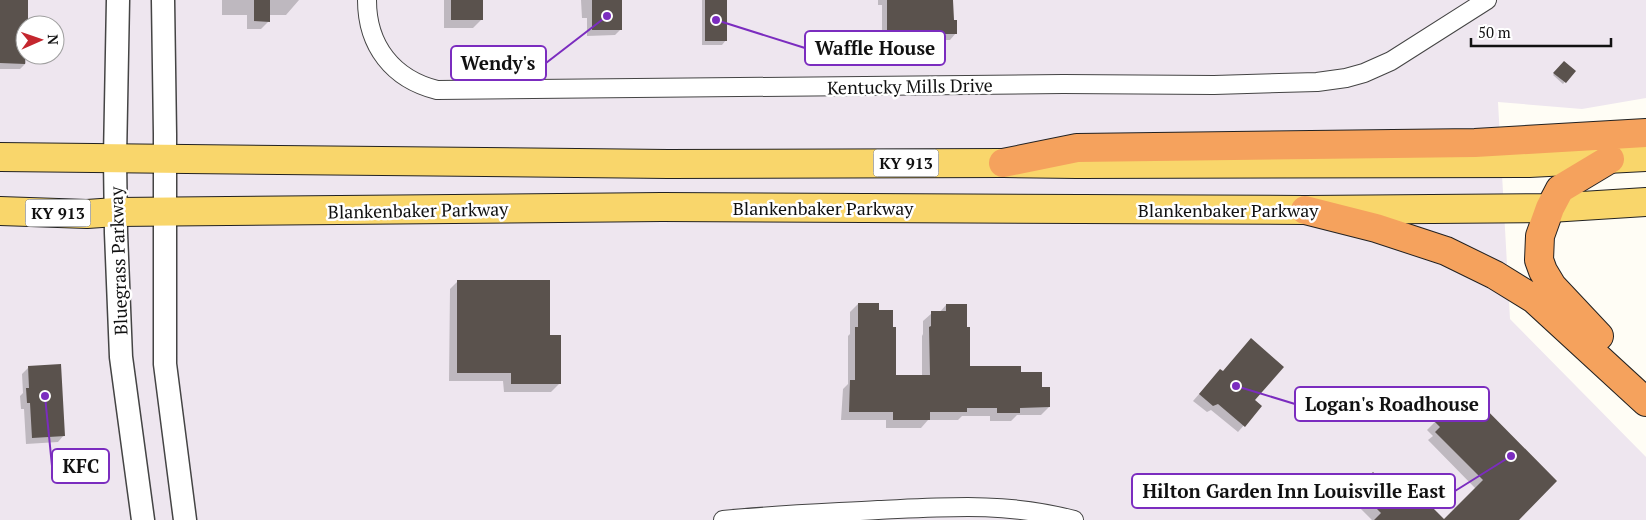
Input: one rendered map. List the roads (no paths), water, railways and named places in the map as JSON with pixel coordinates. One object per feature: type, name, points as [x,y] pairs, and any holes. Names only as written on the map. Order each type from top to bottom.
[{"type":"highway","points":[[1003,163],[1076,148],[1476,143],[1646,133]]},
{"type":"highway","points":[[1610,159],[1560,189],[1550,208],[1540,236],[1539,260],[1552,286],[1603,340],[1646,390]]},
{"type":"highway","points":[[1305,210],[1376,228],[1437,248],[1495,275],[1534,299],[1646,402]]},
{"type":"main road","name":"KY 913","points":[[0,157],[668,164],[1077,164],[1519,163],[1646,156]]},
{"type":"main road","name":"Blankenbaker Parkway","points":[[0,211],[87,214],[116,212],[662,207],[1305,210],[1550,208],[1646,202]]},
{"type":"street","name":"Bluegrass Parkway","points":[[118,0],[115,158],[121,357],[143,520]]},
{"type":"street","points":[[163,0],[166,212],[164,364],[185,520]]},
{"type":"street","name":"Kentucky Mills Drive","points":[[367,0],[368,21],[373,37],[389,63],[407,79],[437,90],[1044,84],[1214,85],[1317,82],[1346,78],[1391,62],[1487,0]]},
{"type":"street","points":[[723,520],[769,515],[972,506],[1012,508],[1074,520]]},
{"type":"place","name":"Wendy's","points":[[607,16]]},
{"type":"place","name":"Waffle House","points":[[716,20]]},
{"type":"place","name":"Logan's Roadhouse","points":[[1236,386]]},
{"type":"place","name":"KFC","points":[[45,396]]},
{"type":"place","name":"Hilton Garden Inn Louisville East","points":[[1511,456]]}]
